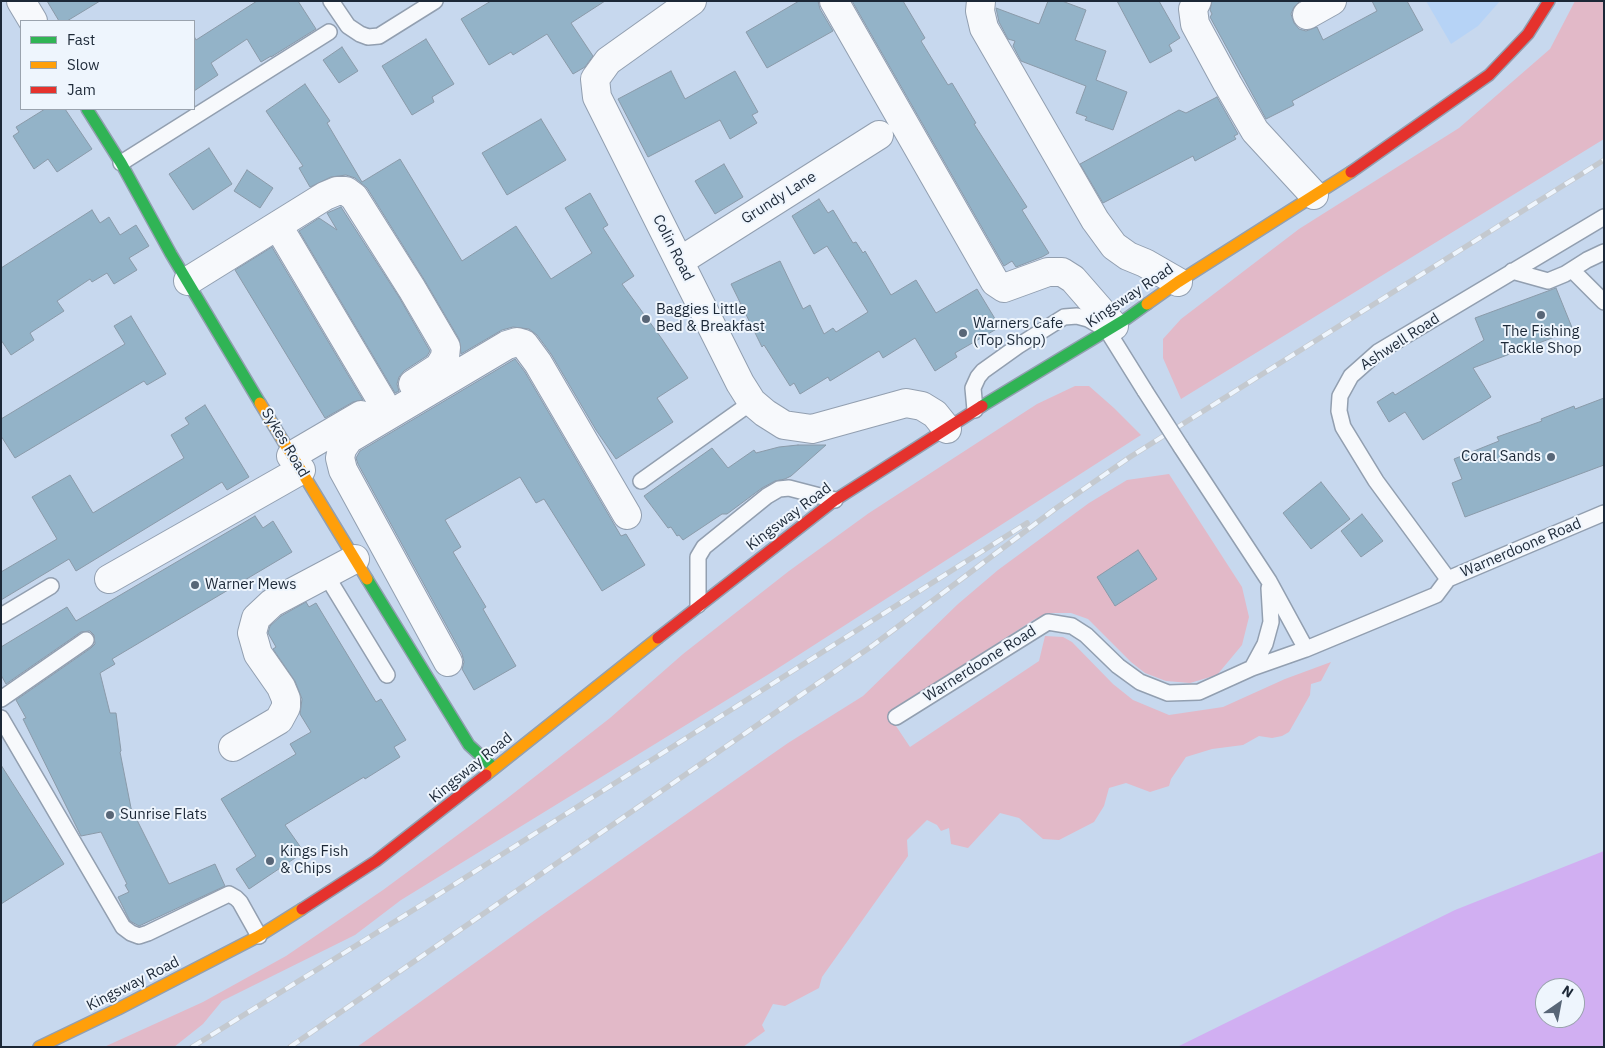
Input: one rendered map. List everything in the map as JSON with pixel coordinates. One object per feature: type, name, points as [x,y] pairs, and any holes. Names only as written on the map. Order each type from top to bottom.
[{"type":"main road","name":"Kingsway Road","points":[[39,1047],[118,1009],[259,936],[376,861],[835,500],[975,410],[1111,328],[1178,282],[1376,156],[1489,75],[1528,34],[1549,1]]},
{"type":"main road","name":"Sykes Road","points":[[88,110],[121,163],[170,254],[469,746],[494,768]]},
{"type":"street","points":[[21,1],[32,20]]},
{"type":"street","name":"Colin Road","points":[[692,1],[608,61],[596,79],[597,97],[740,383],[752,402],[784,425],[812,429],[906,403],[922,406],[935,414],[946,429]]},
{"type":"street","points":[[834,1],[995,282],[1004,288],[1048,272],[1062,272],[1073,279],[1111,328]]},
{"type":"street","points":[[981,1],[980,11],[984,28],[1095,220],[1114,246],[1128,256],[1178,282]]},
{"type":"street","points":[[1197,1],[1194,9],[1195,24],[1255,131],[1314,195]]},
{"type":"street","points":[[1307,15],[1332,1]]},
{"type":"street","name":"Grundy Lane","points":[[680,261],[879,135]]},
{"type":"street","points":[[109,579],[296,463],[439,367],[445,357],[446,347],[432,322],[354,197],[346,191],[337,191],[325,196],[188,281]]},
{"type":"street","points":[[278,226],[383,403]]},
{"type":"street","points":[[448,662],[343,470],[340,458],[342,449],[349,439],[507,345],[517,342],[524,344],[538,363],[626,515]]},
{"type":"street","points":[[340,536],[369,516]]},
{"type":"street","points":[[232,748],[279,720],[286,708],[286,699],[282,688],[258,654],[252,633],[256,618],[272,603],[355,559]]},
{"type":"lane","points":[[331,1],[348,26],[368,37],[379,36],[435,1]]},
{"type":"lane","points":[[121,163],[328,32]]},
{"type":"lane","name":"Ashwell Road","points":[[1448,579],[1376,481],[1343,427],[1339,411],[1340,396],[1351,376],[1378,352],[1604,217]]},
{"type":"lane","points":[[1512,271],[1548,281],[1604,252]]},
{"type":"lane","points":[[1572,270],[1604,302]]},
{"type":"lane","points":[[975,410],[973,388],[983,371],[1064,317],[1077,316],[1111,328],[1145,390],[1269,581],[1306,649]]},
{"type":"lane","points":[[641,481],[752,402]]},
{"type":"lane","points":[[698,606],[698,557],[704,547],[767,496],[779,489],[789,488],[835,500]]},
{"type":"lane","name":"Warnerdoone Road","points":[[896,717],[1048,622],[1072,626],[1086,634],[1118,666],[1140,682],[1168,693],[1199,692],[1252,668],[1306,649],[1436,595],[1448,579],[1604,513]]},
{"type":"lane","points":[[326,574],[387,675]]},
{"type":"lane","points":[[1252,668],[1265,644],[1271,622],[1269,581]]},
{"type":"lane","points":[[1,616],[51,586]]},
{"type":"lane","points":[[1,699],[86,640]]},
{"type":"lane","points":[[1,718],[123,927],[139,936],[148,934],[229,894],[240,902],[259,936]]},
{"type":"shaded area","points":[[1426,1],[1500,1],[1478,26],[1451,44]]},
{"type":"shaded area","points":[[1575,1],[1604,1],[1604,139],[1181,399],[1163,358],[1163,339],[1181,319],[1299,229],[1459,128],[1550,49]]},
{"type":"shaded area","points":[[1075,386],[1089,386],[1141,435],[769,674],[401,900],[355,935],[222,1001],[203,1024],[174,1047],[104,1047],[203,1002],[286,956],[383,890],[505,800],[610,718],[683,654],[789,571],[869,513],[1037,404]]},
{"type":"shaded area","points":[[1169,474],[1242,587],[1249,617],[1242,645],[1217,675],[1190,683],[1166,681],[1145,673],[1131,662],[1088,619],[1071,613],[1052,613],[1035,619],[888,714],[910,747],[1039,661],[1045,636],[1063,637],[1072,642],[1113,684],[1133,700],[1169,715],[1223,707],[1285,679],[1331,662],[1321,681],[1311,684],[1310,695],[1289,732],[1272,738],[1259,736],[1243,745],[1212,749],[1186,757],[1171,779],[1169,786],[1150,792],[1126,783],[1109,788],[1104,806],[1094,822],[1059,840],[1043,839],[1019,818],[1000,813],[968,848],[951,844],[949,828],[941,831],[937,825],[927,820],[907,840],[908,856],[822,977],[819,988],[785,1006],[773,1004],[762,1025],[765,1031],[743,1047],[357,1047],[788,743],[863,696],[958,604],[998,570],[1089,503],[1127,480]]},
{"type":"shaded area","points":[[1604,851],[1604,1047],[1177,1047],[1455,910]]},
{"type":"building","points":[[47,1],[100,1],[69,20],[58,20]]},
{"type":"building","points":[[257,1],[298,1],[316,29],[261,62],[247,39],[211,63],[218,75],[195,90],[195,38],[196,40]]},
{"type":"building","points":[[491,1],[605,1],[571,23],[593,56],[585,67],[573,74],[547,34],[513,55],[511,52],[489,65],[461,19]]},
{"type":"building","points":[[799,1],[818,1],[820,9],[833,31],[767,68],[746,32]]},
{"type":"building","points":[[852,1],[903,1],[925,38],[921,41],[948,85],[952,83],[976,123],[974,124],[1027,207],[1022,210],[1049,253],[1016,267],[1012,261],[1004,266]]},
{"type":"building","points":[[1048,1],[1062,1],[1086,10],[1075,40],[1106,51],[1096,80],[1127,92],[1113,130],[1085,120],[1087,117],[1076,113],[1086,86],[1021,61],[1013,46],[1015,41],[1008,39],[999,22],[996,8],[1039,24]]},
{"type":"building","points":[[1117,1],[1159,1],[1180,38],[1169,45],[1172,51],[1150,63]]},
{"type":"building","points":[[1212,1],[1300,1],[1294,7],[1291,14],[1294,23],[1299,29],[1306,31],[1317,27],[1323,40],[1377,11],[1372,1],[1407,1],[1423,30],[1292,101],[1294,105],[1266,119],[1210,17],[1212,14],[1210,10]]},
{"type":"building","points":[[426,39],[454,84],[432,97],[434,102],[412,115],[382,66]]},
{"type":"building","points":[[342,47],[358,71],[339,83],[323,60]]},
{"type":"building","points":[[671,71],[685,99],[735,71],[758,112],[752,115],[757,123],[730,139],[720,120],[648,157],[618,99]]},
{"type":"building","points":[[305,84],[330,121],[327,123],[362,182],[400,159],[462,261],[516,226],[551,279],[592,253],[565,208],[590,193],[608,225],[603,228],[634,276],[622,284],[688,378],[657,398],[673,422],[616,459],[596,430],[551,354],[537,335],[529,329],[513,327],[502,330],[461,354],[459,339],[367,188],[355,178],[346,175],[331,177],[310,187],[299,168],[303,166],[266,111]]},
{"type":"building","points":[[1217,97],[1238,134],[1234,136],[1236,139],[1195,161],[1193,156],[1103,203],[1080,164],[1179,110],[1186,113]]},
{"type":"building","points":[[43,110],[66,110],[92,149],[57,172],[48,159],[34,169],[13,136],[19,132],[16,127]]},
{"type":"building","points":[[541,119],[566,160],[507,195],[482,153]]},
{"type":"building","points":[[209,148],[232,184],[193,210],[169,174]]},
{"type":"building","points":[[724,164],[743,197],[715,214],[695,181]]},
{"type":"building","points":[[247,170],[273,188],[260,208],[234,191]]},
{"type":"building","points":[[819,199],[828,213],[833,210],[853,243],[856,242],[863,253],[865,251],[891,295],[916,280],[936,313],[977,289],[1000,327],[955,353],[957,357],[935,371],[915,338],[883,358],[879,351],[830,381],[828,377],[800,394],[794,383],[790,386],[764,345],[762,347],[731,284],[780,261],[803,309],[810,305],[824,334],[833,328],[836,332],[868,312],[827,246],[814,254],[792,216]]},
{"type":"building","points":[[341,207],[399,297],[430,351],[427,356],[404,371],[399,377],[397,384],[399,391],[395,393],[299,231],[319,218],[337,230],[327,213]]},
{"type":"building","points":[[92,210],[100,223],[109,217],[120,235],[136,225],[149,246],[129,258],[137,270],[114,284],[107,273],[92,282],[90,279],[57,301],[64,311],[30,333],[34,340],[11,355],[1,340],[1,268]]},
{"type":"building","points":[[272,247],[363,400],[353,402],[325,418],[235,270]]},
{"type":"building","points":[[1556,288],[1573,330],[1473,368],[1491,397],[1423,440],[1405,412],[1389,422],[1377,402],[1393,392],[1395,395],[1484,340],[1475,318]]},
{"type":"building","points":[[131,316],[166,374],[147,385],[144,381],[15,458],[1,436],[1,419],[125,344],[114,326]]},
{"type":"building","points":[[515,359],[525,372],[621,536],[626,534],[645,565],[602,591],[544,499],[536,503],[520,477],[445,520],[461,547],[453,552],[486,607],[483,609],[516,666],[474,690],[462,669],[464,662],[462,654],[356,458],[360,451]]},
{"type":"building","name":"Coral Sands","points":[[1604,398],[1604,465],[1465,517],[1452,483],[1462,479],[1454,459],[1499,441],[1497,437],[1542,421],[1541,419],[1574,406],[1575,409]]},
{"type":"building","points":[[205,405],[249,477],[227,490],[222,482],[76,571],[69,559],[1,600],[1,572],[57,539],[32,497],[70,475],[93,513],[184,458],[171,435],[189,424],[185,418]]},
{"type":"building","points":[[826,445],[791,476],[762,488],[727,514],[722,514],[683,540],[679,535],[677,536],[671,527],[668,528],[644,496],[712,448],[728,468],[754,450],[756,453],[779,447]]},
{"type":"building","points":[[1321,482],[1350,519],[1311,549],[1283,513]]},
{"type":"building","points":[[1362,514],[1383,541],[1361,557],[1341,531]]},
{"type":"building","points":[[255,516],[263,528],[273,521],[292,552],[112,659],[115,664],[100,673],[110,713],[116,713],[120,752],[131,808],[169,884],[215,864],[225,886],[139,926],[130,921],[118,897],[129,892],[125,885],[127,884],[101,832],[81,836],[23,719],[26,718],[16,700],[91,648],[95,644],[94,635],[90,631],[81,632],[6,684],[1,675],[1,647],[67,607],[76,621]]},
{"type":"building","points":[[1138,550],[1157,579],[1115,606],[1097,577]]},
{"type":"building","points":[[306,602],[309,607],[316,603],[376,702],[381,699],[406,740],[394,747],[400,757],[285,825],[304,852],[249,889],[236,869],[256,856],[221,799],[296,754],[290,744],[311,732],[300,714],[302,699],[295,681],[273,649],[276,647],[268,633],[270,626],[281,616]]},
{"type":"building","points":[[1,765],[64,864],[1,904]]},
{"type":"railway","points":[[290,1047],[872,646],[1055,509],[1130,457],[1604,160]]},
{"type":"railway","points":[[192,1047],[436,896],[1027,523]]},
{"type":"traffic: fast","points":[[88,110],[121,163],[171,254],[260,403]]},
{"type":"traffic: fast","points":[[982,406],[1126,319],[1147,304]]},
{"type":"traffic: fast","points":[[367,579],[469,745],[494,768]]},
{"type":"traffic: slow","points":[[1147,304],[1178,282],[1351,172]]},
{"type":"traffic: slow","points":[[260,403],[367,579]]},
{"type":"traffic: slow","points":[[486,775],[658,638]]},
{"type":"traffic: slow","points":[[39,1047],[118,1009],[259,936],[302,909]]},
{"type":"traffic: jam","points":[[1351,172],[1489,75],[1528,34],[1549,1]]},
{"type":"traffic: jam","points":[[658,638],[835,500],[982,406]]},
{"type":"traffic: jam","points":[[302,909],[376,861],[486,775]]},
{"type":"place","name":"The Fishing Tackle Shop","points":[[1541,315]]},
{"type":"place","name":"Baggies Little Bed & Breakfast","points":[[646,319]]},
{"type":"place","name":"Warners Cafe (Top Shop)","points":[[963,333]]},
{"type":"place","name":"Coral Sands","points":[[1551,457]]},
{"type":"place","name":"Warner Mews","points":[[195,585]]},
{"type":"place","name":"Sunrise Flats","points":[[110,815]]},
{"type":"place","name":"Kings Fish & Chips","points":[[270,861]]}]
